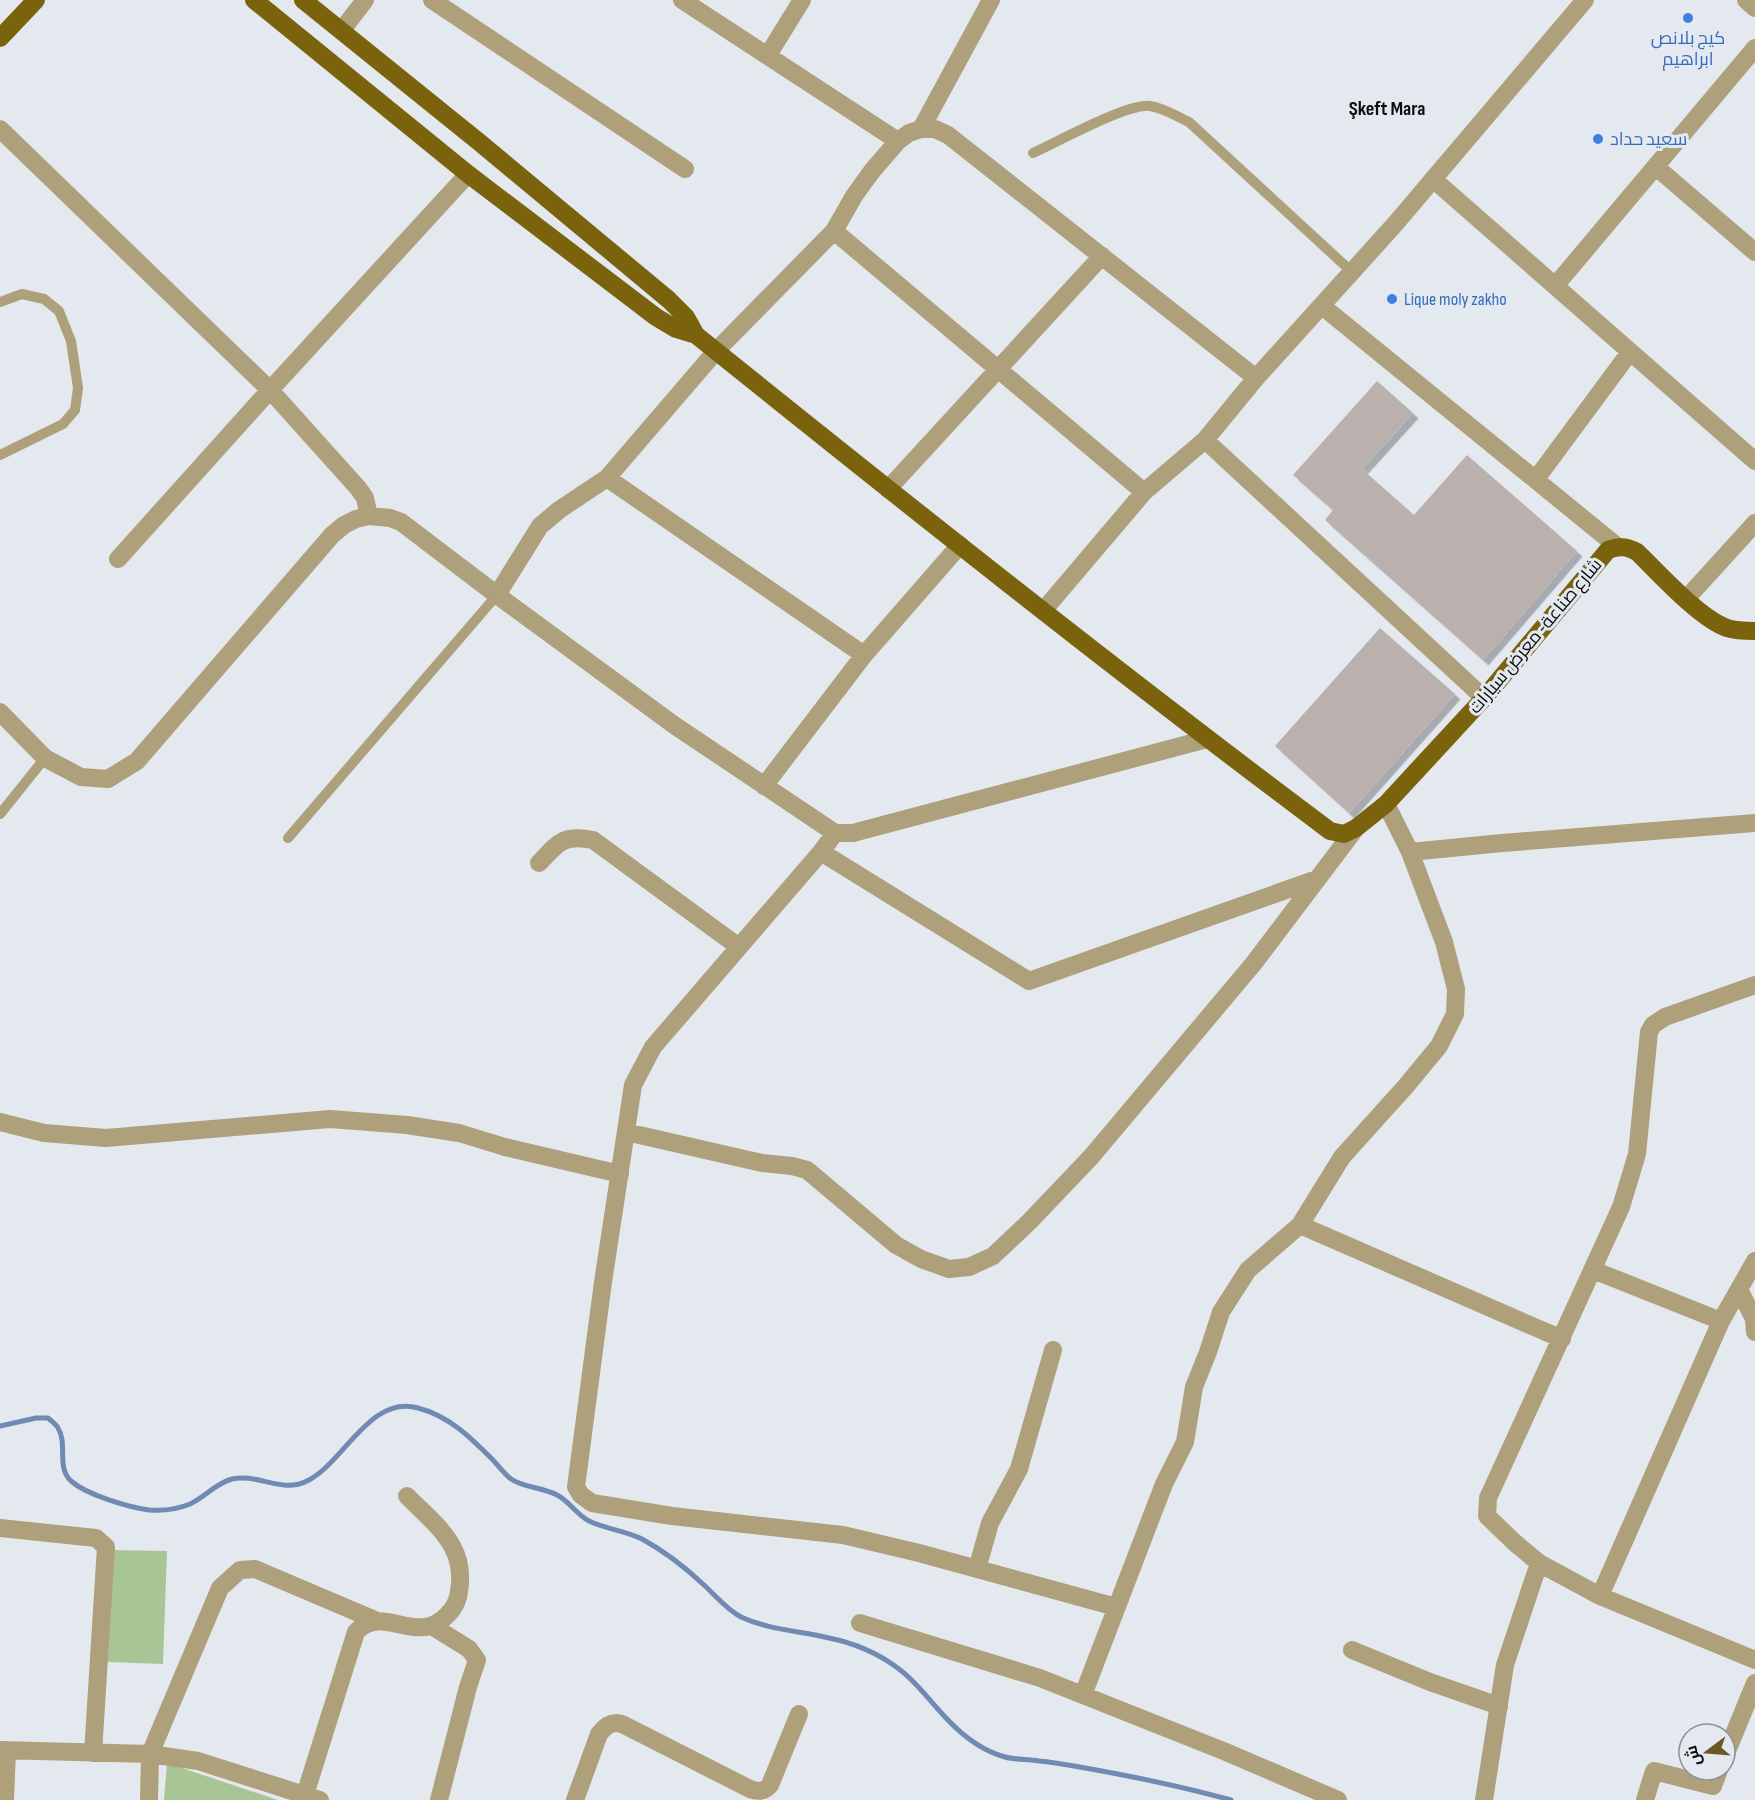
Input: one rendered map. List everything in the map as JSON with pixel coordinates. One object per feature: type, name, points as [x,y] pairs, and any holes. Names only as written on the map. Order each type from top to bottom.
[{"type":"main road","points":[[0,38],[36,0]]},
{"type":"main road","points":[[254,0],[468,174],[665,323],[696,335],[1207,739],[1330,831],[1344,834],[1356,828]]},
{"type":"main road","points":[[303,0],[669,300],[686,317],[696,335]]},
{"type":"main road","name":"شارع صناعة- معرض سيارات","points":[[1356,828],[1386,804],[1484,698],[1608,550],[1628,547],[1637,552],[1686,599],[1716,623],[1725,627],[1755,631]]},
{"type":"street","points":[[342,30],[365,0]]},
{"type":"street","points":[[432,0],[685,169]]},
{"type":"street","points":[[682,0],[898,141]]},
{"type":"street","points":[[768,55],[802,0]]},
{"type":"street","points":[[921,129],[991,0]]},
{"type":"street","points":[[1043,611],[1144,492],[1205,440],[1256,378],[1433,179],[1585,0]]},
{"type":"street","points":[[1746,0],[1755,8]]},
{"type":"street","points":[[1555,286],[1755,48]]},
{"type":"street","points":[[0,129],[270,390],[358,488],[365,498],[369,516]]},
{"type":"street","points":[[497,595],[540,526],[559,510],[607,478],[716,351],[834,231],[854,196],[898,141],[921,129],[935,129],[948,135],[1256,378]]},
{"type":"street","points":[[1656,167],[1755,252]]},
{"type":"street","points":[[118,559],[468,174]]},
{"type":"street","points":[[1433,179],[1755,461]]},
{"type":"street","points":[[834,231],[1144,492]]},
{"type":"street","points":[[888,489],[1102,256]]},
{"type":"street","points":[[1322,306],[1618,547]]},
{"type":"street","points":[[1536,479],[1630,352]]},
{"type":"street","points":[[1205,440],[1484,698]]},
{"type":"street","points":[[607,478],[864,655]]},
{"type":"street","points":[[0,712],[45,758],[81,777],[108,779],[137,761],[332,535],[344,525],[369,516],[390,518],[401,522],[674,725],[835,833],[853,833],[1207,739]]},
{"type":"street","points":[[1686,599],[1755,523]]},
{"type":"street","points":[[764,786],[864,655],[960,545]]},
{"type":"street","points":[[1083,1695],[1164,1484],[1185,1442],[1194,1386],[1221,1312],[1248,1270],[1300,1226],[1342,1157],[1439,1046],[1455,1014],[1456,989],[1444,942],[1410,852],[1386,804]]},
{"type":"street","points":[[1410,852],[1755,823]]},
{"type":"street","points":[[626,1132],[762,1163],[807,1170],[896,1245],[921,1259],[949,1269],[969,1267],[993,1256],[1091,1157],[1254,963],[1356,828]]},
{"type":"street","points":[[835,833],[653,1047],[633,1086],[603,1282],[576,1487],[581,1496],[592,1503],[672,1516],[843,1535],[919,1553],[1116,1607]]},
{"type":"street","points":[[539,863],[564,840],[577,837],[593,840],[739,947]]},
{"type":"street","points":[[820,852],[1029,981],[1317,879]]},
{"type":"street","points":[[1755,985],[1665,1017],[1653,1026],[1647,1039],[1637,1154],[1621,1207],[1488,1498],[1486,1516],[1539,1563],[1600,1596],[1755,1660]]},
{"type":"street","points":[[0,1122],[44,1133],[106,1138],[330,1119],[407,1125],[459,1133],[505,1147],[620,1174]]},
{"type":"street","points":[[1300,1226],[1562,1339]]},
{"type":"street","points":[[1600,1596],[1721,1321],[1754,1264]]},
{"type":"street","points":[[1593,1270],[1721,1321]]},
{"type":"street","points":[[1739,1289],[1754,1319],[1755,1332]]},
{"type":"street","points":[[977,1569],[990,1523],[1019,1469],[1053,1350]]},
{"type":"street","points":[[149,1800],[150,1754],[220,1588],[240,1570],[255,1569],[375,1620],[414,1627],[432,1626],[445,1618],[456,1606],[462,1582],[458,1554],[446,1535],[407,1496]]},
{"type":"street","points":[[0,1528],[96,1538],[106,1547],[93,1754]]},
{"type":"street","points":[[1484,1800],[1505,1665],[1539,1563]]},
{"type":"street","points":[[5,1800],[3,1750],[150,1754],[198,1761],[313,1798],[356,1632],[364,1623],[375,1620]]},
{"type":"street","points":[[860,1623],[1040,1678],[1236,1756],[1338,1800]]},
{"type":"street","points":[[432,1626],[469,1649],[477,1660],[439,1800]]},
{"type":"street","points":[[1352,1650],[1430,1682],[1499,1706]]},
{"type":"street","points":[[1737,1727],[1755,1683]]},
{"type":"street","points":[[575,1800],[599,1734],[612,1723],[619,1722],[750,1789],[761,1791],[770,1785],[800,1714]]},
{"type":"street","points":[[1645,1800],[1654,1771],[1677,1777]]},
{"type":"street","points":[[1697,1782],[1713,1786],[1714,1782]]},
{"type":"lane","points":[[1033,153],[1129,108],[1148,105],[1165,109],[1189,122],[1352,272]]},
{"type":"lane","points":[[0,302],[22,294],[44,299],[59,311],[71,340],[78,388],[75,410],[63,424],[0,454]]},
{"type":"lane","points":[[288,838],[497,595]]},
{"type":"lane","points":[[0,814],[45,758]]},
{"type":"green space","points":[[111,1550],[167,1551],[163,1664],[108,1662]]},
{"type":"green space","points":[[167,1763],[278,1800],[164,1800]]},
{"type":"building","points":[[1377,381],[1413,413],[1362,469],[1414,515],[1467,455],[1577,551],[1483,660],[1325,520],[1333,510],[1293,475]]},
{"type":"building","points":[[1380,628],[1455,694],[1349,813],[1275,746]]},
{"type":"waterway","points":[[0,1426],[36,1418],[48,1418],[61,1434],[64,1469],[71,1481],[108,1500],[149,1510],[159,1510],[190,1504],[232,1479],[242,1478],[288,1485],[307,1481],[333,1460],[371,1420],[385,1411],[401,1406],[418,1408],[440,1416],[458,1428],[511,1479],[557,1495],[589,1521],[636,1536],[658,1549],[690,1572],[741,1617],[774,1628],[848,1643],[883,1658],[912,1680],[959,1731],[989,1751],[1009,1758],[1052,1762],[1173,1785],[1231,1800]]},
{"type":"place","name":"كيج بلانص ابراهيم","points":[[1688,18]]},
{"type":"place","name":"سعيد حداد","points":[[1598,139]]},
{"type":"place","name":"Lique moly zakho","points":[[1392,299]]},
{"type":"district","name":"Şkeft Mara","points":[[1387,108]]}]
